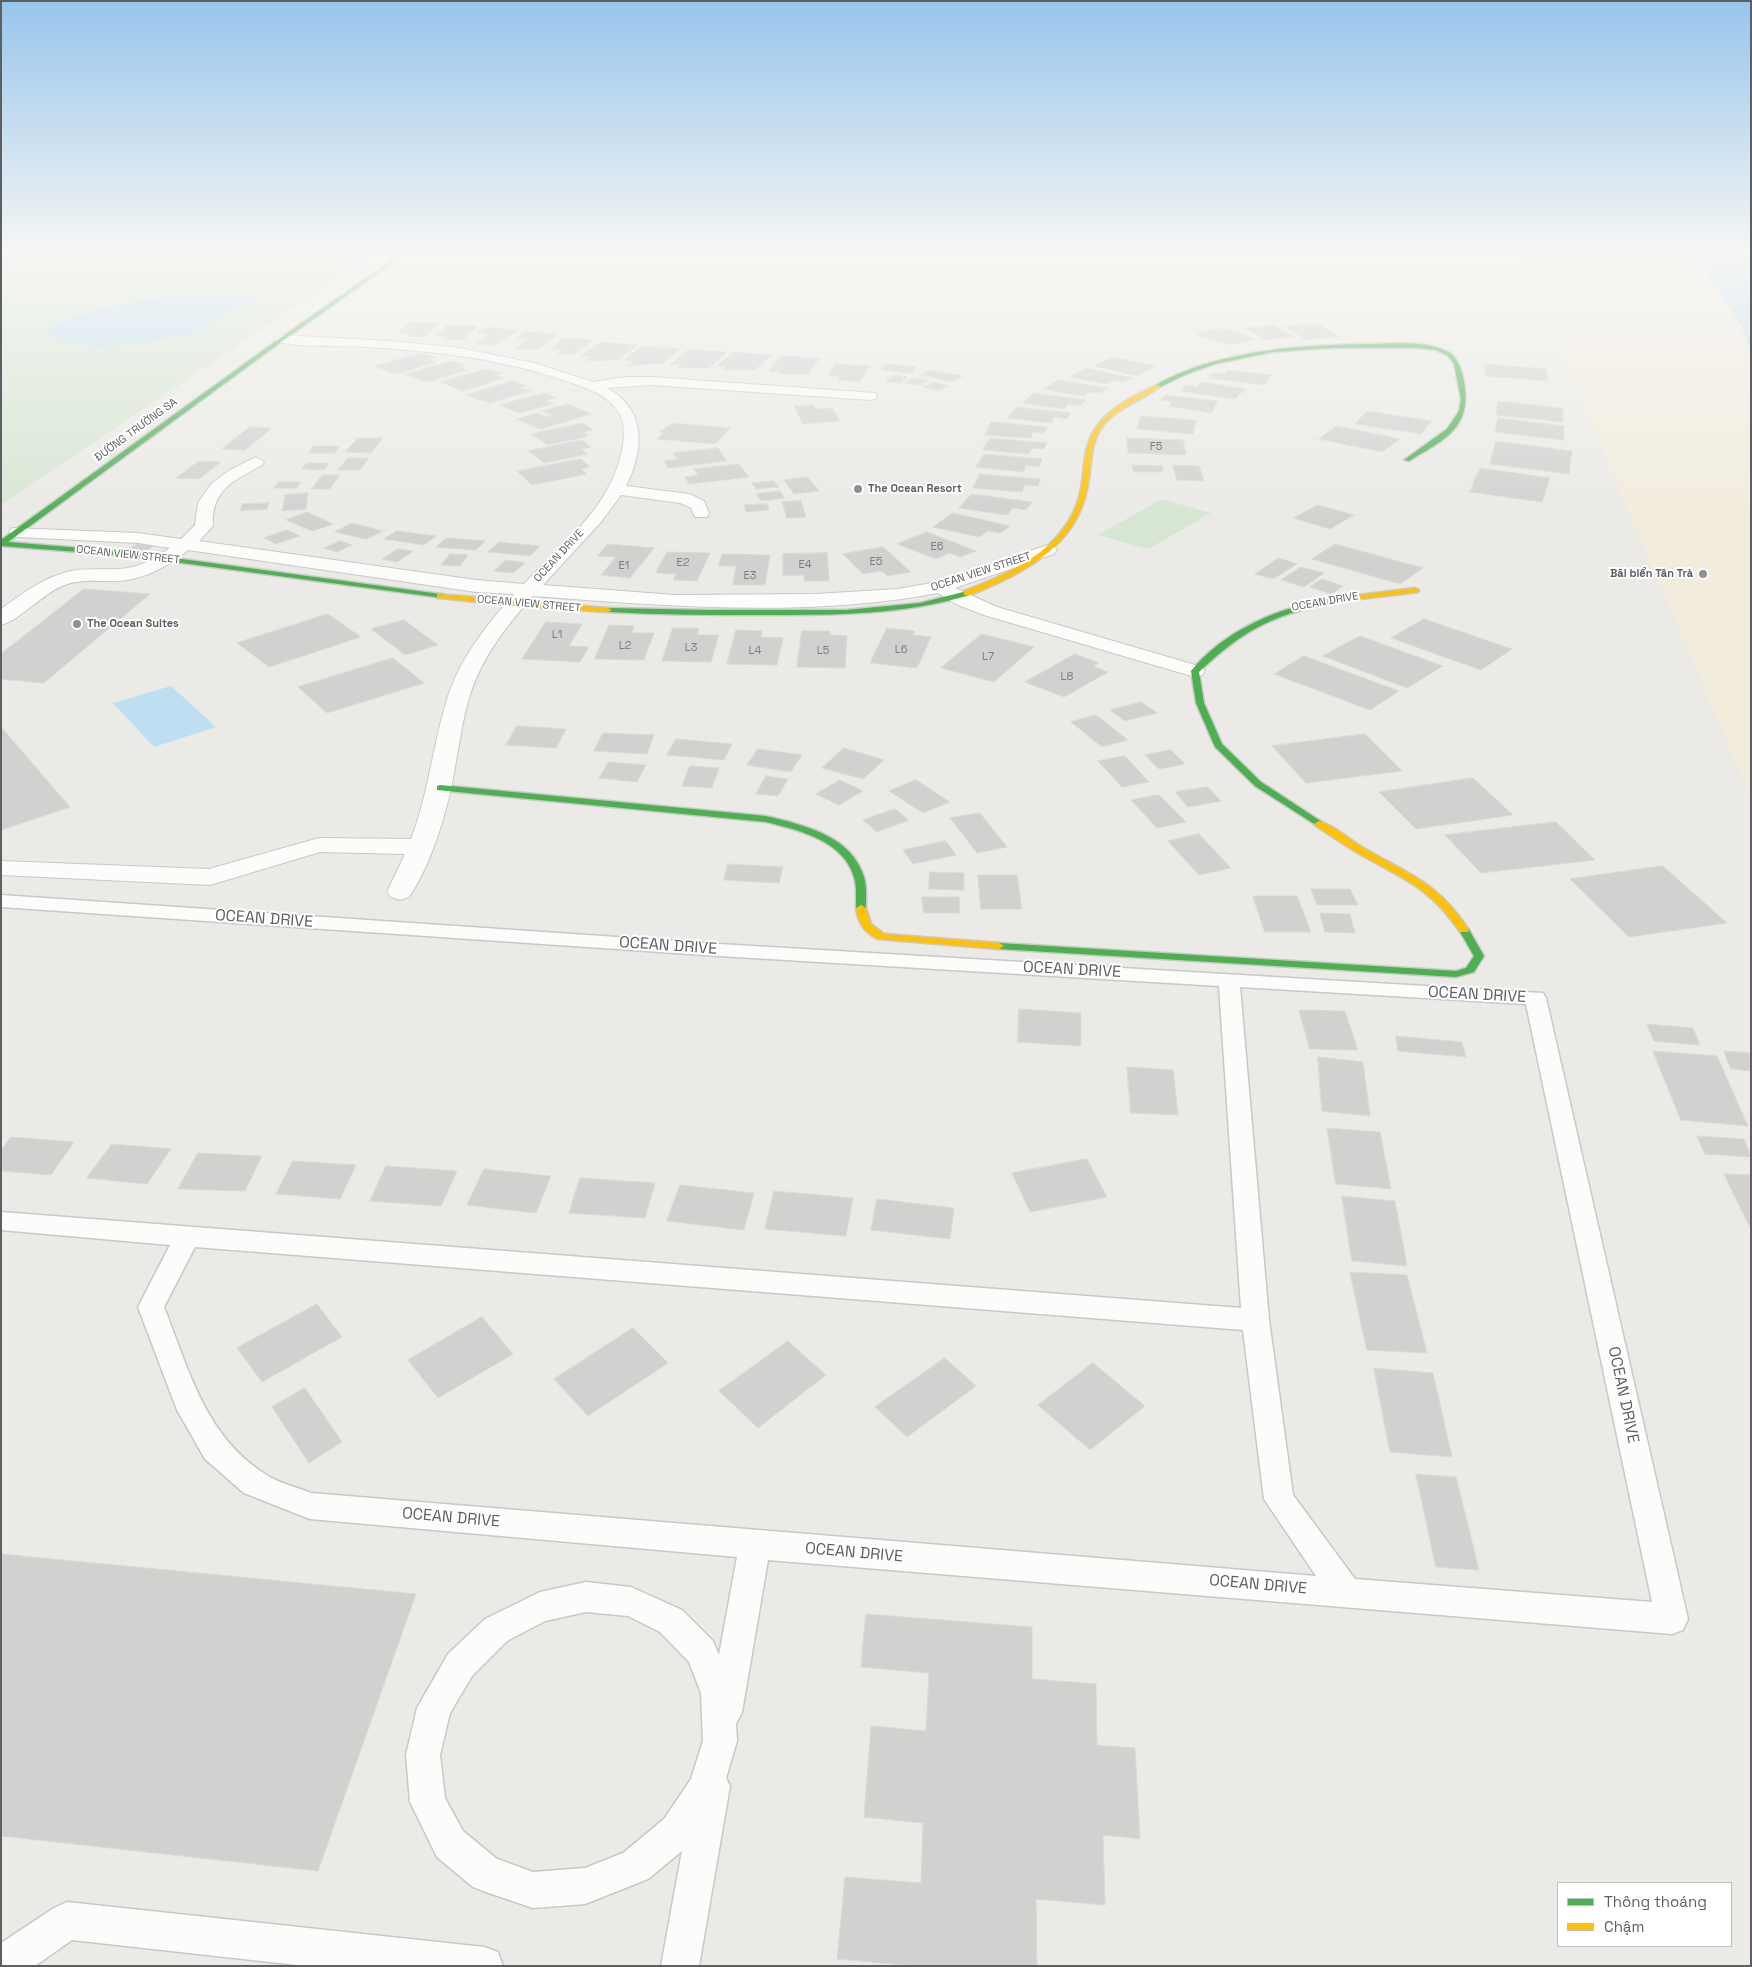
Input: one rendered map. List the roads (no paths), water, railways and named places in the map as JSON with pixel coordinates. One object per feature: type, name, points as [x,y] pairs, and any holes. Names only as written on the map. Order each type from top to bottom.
[{"type":"street","name":"ĐƯỜNG TRƯỜNG SA","points":[[1,544],[278,342]]},
{"type":"street","name":"OCEAN DRIVE","points":[[343,342],[413,345],[467,351],[525,364],[592,386],[624,407],[632,427],[626,463],[616,490],[563,554],[520,598],[471,666],[453,715],[440,788],[422,847],[400,892]]},
{"type":"street","name":"OCEAN VIEW STREET","points":[[1,544],[165,558],[378,589],[520,598],[762,601],[875,598],[948,592],[1048,550],[1075,518],[1082,502],[1086,458],[1105,419],[1149,390],[1210,363],[1272,350],[1372,346],[1440,351],[1453,357],[1456,361],[1464,401],[1462,416],[1458,423],[1407,460]]},
{"type":"street","points":[[592,386],[626,381],[651,381],[870,396]]},
{"type":"street","points":[[1,619],[39,590],[66,578],[127,574],[148,567],[188,544],[204,526],[204,504],[216,487],[256,462]]},
{"type":"street","points":[[616,490],[684,498],[698,505],[701,513]]},
{"type":"street","name":"OCEAN VIEW STREET","points":[[18,532],[138,538],[188,544],[394,575],[520,598]]},
{"type":"street","name":"OCEAN DRIVE","points":[[440,788],[766,819],[786,823],[825,840],[854,862],[863,891],[860,912],[865,924],[880,936],[906,940],[1080,950],[1232,970],[1468,973],[1477,966],[1479,956],[1454,913],[1420,881],[1363,852],[1258,784],[1218,745],[1200,703],[1195,671],[1213,649],[1254,622],[1291,607],[1415,590]]},
{"type":"street","points":[[948,592],[1139,656],[1195,671]]},
{"type":"street","points":[[1,868],[210,878],[319,845],[422,847]]},
{"type":"lane","name":"OCEAN DRIVE","points":[[1,902],[699,949],[1232,970],[1535,998],[1672,1619],[755,1545],[310,1506],[255,1484],[216,1450],[191,1410],[151,1307],[187,1237]]},
{"type":"lane","points":[[1232,970],[1255,1320],[1279,1499],[1346,1592]]},
{"type":"lane","points":[[1,1221],[1255,1320]]},
{"type":"lane","points":[[680,1966],[755,1545]]},
{"type":"lane","points":[[586,1597],[631,1602],[670,1621],[701,1652],[718,1693],[720,1741],[706,1788],[677,1832],[635,1866],[585,1886],[533,1890],[486,1874],[450,1844],[428,1802],[423,1755],[434,1708],[460,1664],[496,1630],[540,1607],[586,1597]]},
{"type":"lane","points":[[1,1966],[68,1920],[484,1966]]},
{"type":"water","points":[[65,342],[144,342],[98,347]]},
{"type":"water","points":[[1747,342],[1751,342],[1751,351]]},
{"type":"water","points":[[171,686],[216,727],[154,747],[113,703]]},
{"type":"place","name":"The Ocean Resort","points":[[858,489]]},
{"type":"place","name":"Bãi biển Tân Trà","points":[[1703,574]]},
{"type":"place","name":"The Ocean Suites","points":[[77,624]]}]
